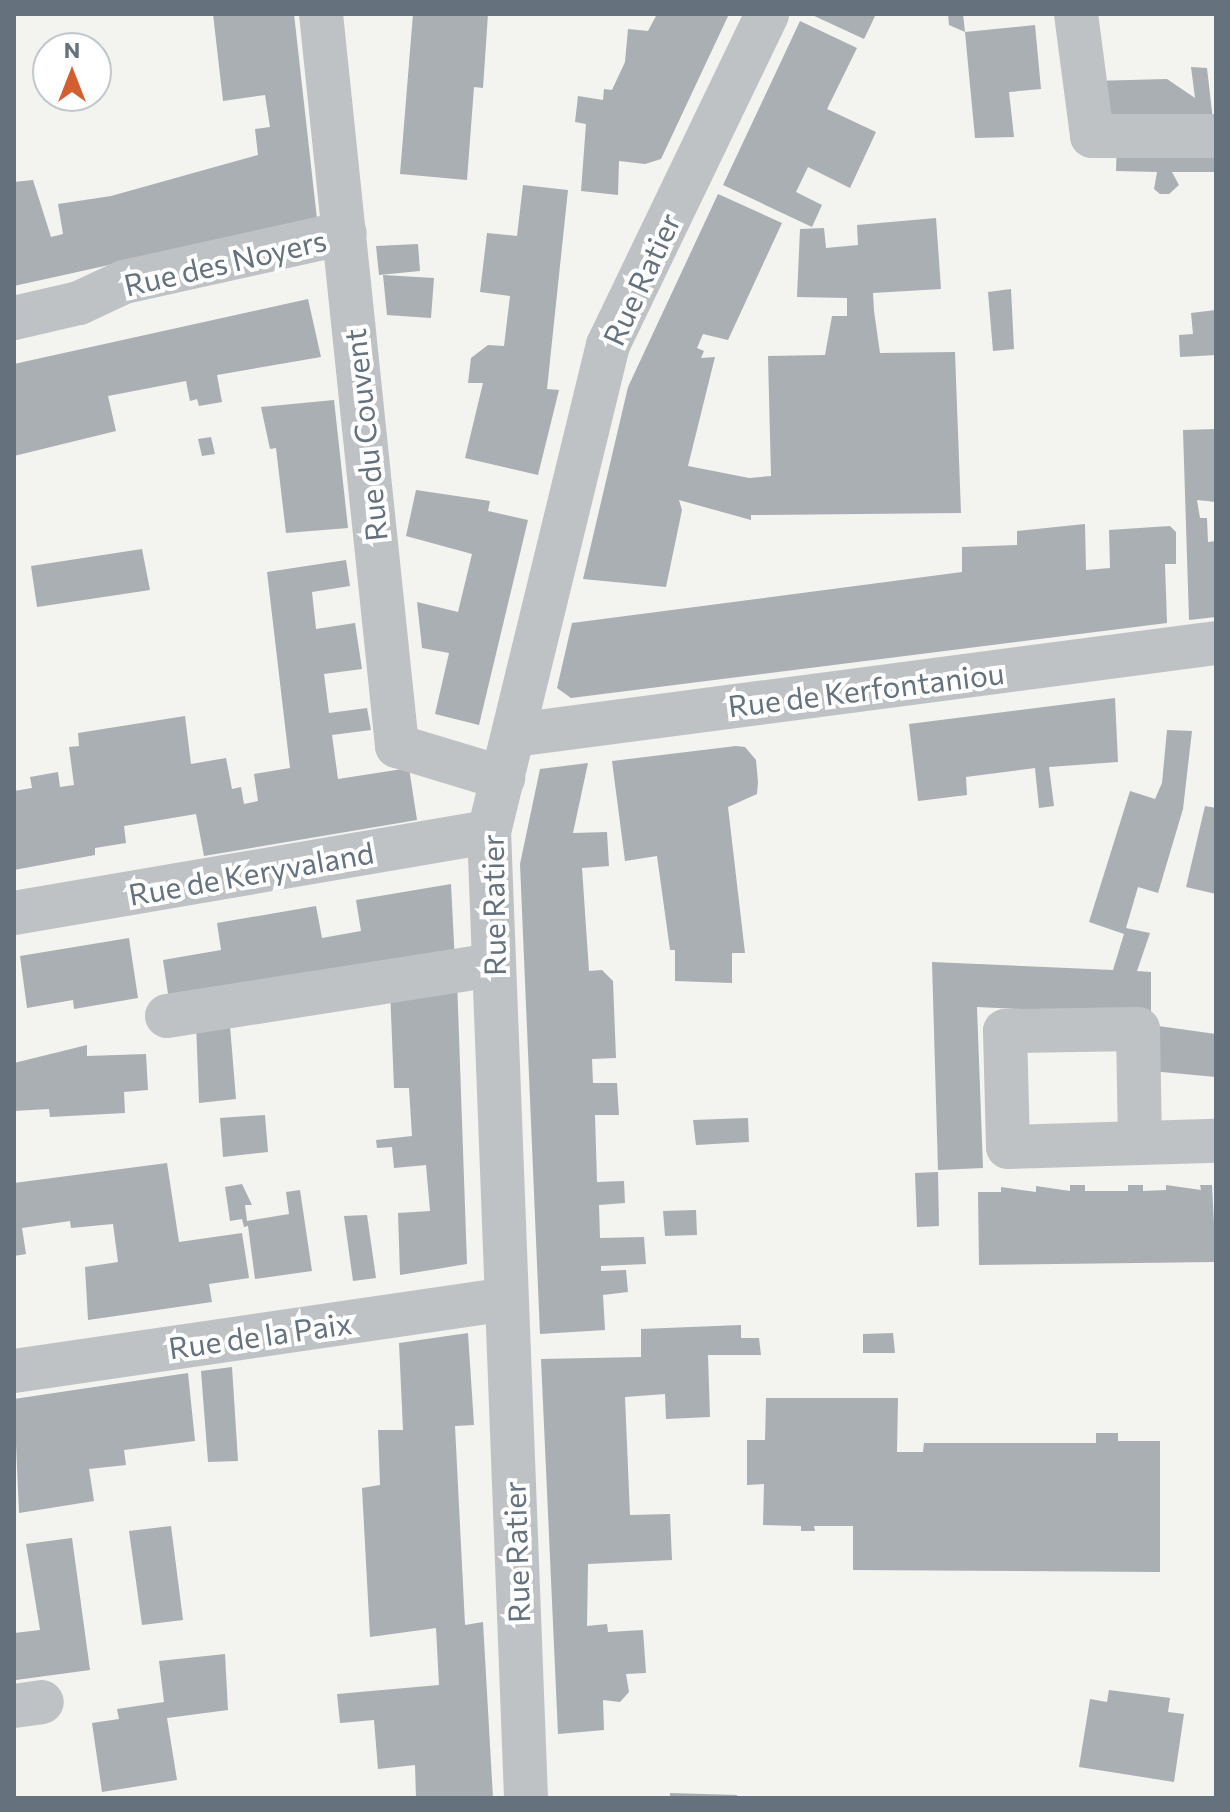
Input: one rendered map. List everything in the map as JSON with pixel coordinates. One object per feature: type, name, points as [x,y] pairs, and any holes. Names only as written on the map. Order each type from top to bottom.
[{"type":"street","name":"Rue du Couvent","points":[[321,14],[397,746],[503,778]]},
{"type":"street","name":"Rue Ratier","points":[[526,1798],[489,832],[608,345],[767,14]]},
{"type":"street","points":[[1076,14],[1092,136],[1216,136]]},
{"type":"street","name":"Rue des Noyers","points":[[14,318],[79,303],[124,282],[345,233]]},
{"type":"street","name":"Rue de Kerfontaniou","points":[[515,735],[1216,643]]},
{"type":"street","name":"Rue de Keryvaland","points":[[14,913],[489,832]]},
{"type":"street","points":[[167,1016],[493,965]]},
{"type":"street","points":[[1140,1143],[1216,1141]]},
{"type":"street","name":"Rue de la Paix","points":[[14,1371],[506,1299]]},
{"type":"building","points":[[213,14],[294,14],[317,219],[14,286],[14,182],[33,180],[51,237],[63,234],[58,204],[111,196],[258,155],[255,129],[270,127],[265,95],[223,101]]},
{"type":"building","points":[[413,14],[488,14],[483,88],[474,87],[467,180],[400,174]]},
{"type":"building","points":[[657,14],[729,14],[661,159],[645,164],[619,161],[618,195],[581,191],[586,124],[575,122],[578,96],[603,100],[604,89],[612,90],[625,62],[628,29],[648,31]]},
{"type":"building","points":[[810,14],[876,14],[864,39]]},
{"type":"building","points":[[948,14],[963,14],[965,32],[949,25]]},
{"type":"building","points":[[800,21],[857,48],[827,109],[876,132],[850,188],[808,167],[796,192],[822,205],[812,227],[723,185]]},
{"type":"building","points":[[1035,25],[1041,89],[1009,92],[1014,137],[975,138],[965,32]]},
{"type":"building","points":[[1191,67],[1207,68],[1214,129],[1098,128],[1092,81],[1167,79],[1195,98]]},
{"type":"building","points":[[1117,142],[1216,142],[1216,172],[1172,172],[1179,185],[1169,194],[1160,194],[1154,189],[1157,172],[1116,171]]},
{"type":"building","points":[[523,185],[568,190],[547,389],[559,390],[538,475],[465,458],[483,383],[468,383],[471,358],[488,345],[504,346],[510,296],[480,292],[487,233],[517,236]]},
{"type":"building","points":[[718,194],[782,223],[728,340],[703,334],[697,348],[704,351],[701,358],[715,357],[688,466],[749,478],[771,476],[768,356],[825,355],[832,316],[847,316],[847,298],[797,297],[800,229],[824,228],[826,248],[858,245],[857,225],[936,218],[941,289],[873,293],[874,311],[880,353],[955,352],[961,513],[751,515],[751,520],[679,500],[682,510],[666,587],[583,579],[628,387]]},
{"type":"building","points":[[418,244],[420,271],[379,275],[376,246]]},
{"type":"building","points":[[383,275],[434,278],[431,318],[387,315]]},
{"type":"building","points":[[1011,289],[1014,349],[993,351],[988,292]]},
{"type":"building","points":[[308,299],[321,357],[217,375],[222,402],[199,406],[197,399],[190,401],[186,381],[108,396],[116,431],[14,456],[14,364]]},
{"type":"building","points":[[1216,310],[1216,355],[1180,357],[1179,335],[1193,334],[1191,313]]},
{"type":"building","points":[[334,400],[348,528],[286,533],[276,448],[270,449],[261,407]]},
{"type":"building","points":[[1216,429],[1216,502],[1197,500],[1200,518],[1207,518],[1208,542],[1216,541],[1216,617],[1189,620],[1183,430]]},
{"type":"building","points":[[211,437],[215,454],[202,456],[198,439]]},
{"type":"building","points":[[416,490],[490,501],[488,511],[528,520],[479,725],[435,714],[449,653],[422,648],[417,602],[458,612],[472,554],[406,536]]},
{"type":"building","points":[[1085,524],[1086,570],[1110,568],[1109,530],[1170,526],[1176,532],[1176,564],[1165,564],[1167,623],[571,698],[557,688],[572,623],[962,572],[962,547],[1017,545],[1017,531]]},
{"type":"building","points":[[142,549],[150,590],[37,607],[31,566]]},
{"type":"building","points":[[346,560],[350,586],[312,592],[316,629],[355,623],[362,669],[324,674],[329,713],[367,708],[371,730],[332,735],[338,779],[409,768],[417,820],[204,856],[196,814],[124,826],[126,843],[95,848],[95,855],[14,870],[14,791],[32,788],[30,777],[58,772],[60,787],[74,785],[69,747],[79,746],[78,733],[185,716],[191,764],[226,758],[232,789],[241,787],[244,804],[258,801],[254,774],[290,768],[267,572]]},
{"type":"building","points":[[1115,698],[1118,762],[1049,767],[1054,806],[1039,808],[1035,768],[966,777],[967,795],[918,801],[909,724]]},
{"type":"building","points":[[1167,730],[1192,731],[1183,809],[1158,893],[1138,887],[1126,928],[1150,933],[1137,971],[1151,972],[1151,1015],[977,1007],[983,1168],[938,1170],[932,962],[1113,970],[1124,934],[1089,922],[1130,791],[1155,799],[1162,783]]},
{"type":"building","points":[[745,747],[756,760],[758,782],[757,794],[728,807],[745,953],[732,953],[732,983],[675,981],[675,950],[670,950],[657,856],[625,861],[612,761]]},
{"type":"building","points":[[588,763],[573,833],[607,832],[609,866],[582,868],[589,971],[602,970],[613,981],[616,1058],[592,1059],[593,1083],[617,1083],[619,1115],[595,1115],[597,1182],[624,1181],[625,1203],[599,1205],[600,1238],[644,1237],[646,1264],[601,1266],[601,1271],[626,1270],[628,1292],[603,1295],[605,1330],[540,1334],[520,864],[540,769]]},
{"type":"building","points":[[1205,806],[1216,808],[1216,894],[1186,887]]},
{"type":"building","points":[[451,884],[455,963],[170,1007],[163,960],[221,950],[217,923],[316,906],[322,938],[361,931],[356,900]]},
{"type":"building","points":[[129,938],[138,998],[74,1009],[73,1000],[27,1008],[20,956]]},
{"type":"building","points":[[457,979],[467,1264],[400,1275],[398,1213],[430,1211],[426,1165],[394,1168],[392,1147],[377,1148],[376,1140],[412,1136],[409,1088],[394,1088],[390,989]]},
{"type":"building","points":[[229,1014],[236,1099],[199,1103],[196,1022]]},
{"type":"building","points":[[1151,1025],[1216,1034],[1216,1077],[1151,1071]]},
{"type":"building","points":[[87,1045],[87,1056],[146,1054],[148,1090],[124,1092],[125,1113],[50,1117],[49,1109],[14,1111],[14,1063]]},
{"type":"building","points":[[265,1115],[268,1152],[223,1157],[220,1118]]},
{"type":"building","points":[[748,1118],[749,1142],[696,1145],[693,1120]]},
{"type":"building","points":[[167,1163],[179,1242],[242,1233],[249,1278],[209,1284],[212,1302],[88,1320],[85,1267],[118,1262],[113,1224],[71,1228],[70,1221],[22,1228],[26,1254],[14,1256],[14,1183]]},
{"type":"building","points":[[938,1172],[939,1226],[917,1227],[915,1173]]},
{"type":"building","points":[[242,1184],[252,1205],[245,1205],[247,1221],[289,1214],[286,1192],[300,1190],[312,1271],[255,1279],[248,1226],[244,1227],[242,1219],[230,1221],[225,1187]]},
{"type":"building","points":[[1070,1185],[1085,1185],[1085,1191],[1128,1191],[1128,1185],[1143,1185],[1143,1191],[1166,1190],[1166,1185],[1201,1190],[1200,1185],[1212,1185],[1216,1262],[979,1265],[978,1192],[1001,1192],[1001,1187],[1036,1192],[1036,1186],[1070,1191]]},
{"type":"building","points":[[696,1210],[697,1235],[665,1236],[663,1211]]},
{"type":"building","points":[[367,1215],[376,1278],[353,1281],[344,1216]]},
{"type":"building","points":[[741,1325],[741,1338],[759,1338],[761,1355],[708,1355],[710,1417],[666,1419],[665,1394],[625,1397],[630,1515],[670,1514],[672,1560],[588,1564],[587,1626],[607,1624],[608,1632],[643,1630],[646,1673],[626,1674],[629,1692],[620,1702],[603,1700],[604,1730],[558,1734],[541,1359],[641,1357],[641,1329]]},
{"type":"building","points":[[468,1333],[474,1425],[455,1426],[465,1625],[483,1622],[493,1798],[416,1798],[415,1765],[378,1769],[374,1720],[340,1723],[337,1694],[439,1685],[436,1628],[370,1637],[362,1488],[380,1485],[378,1430],[403,1430],[399,1343]]},
{"type":"building","points":[[893,1333],[895,1353],[863,1353],[863,1334]]},
{"type":"building","points":[[232,1367],[238,1461],[208,1462],[201,1371]]},
{"type":"building","points":[[188,1373],[195,1441],[124,1450],[126,1465],[89,1469],[94,1501],[19,1513],[14,1399]]},
{"type":"building","points":[[766,1398],[898,1398],[897,1452],[923,1452],[924,1443],[1096,1443],[1096,1433],[1118,1433],[1118,1441],[1160,1441],[1160,1572],[853,1570],[853,1526],[814,1526],[815,1531],[801,1531],[801,1526],[763,1525],[764,1484],[747,1485],[747,1440],[765,1440]]},
{"type":"building","points":[[171,1526],[183,1620],[142,1625],[129,1531]]},
{"type":"building","points":[[72,1538],[90,1670],[16,1680],[14,1633],[40,1630],[26,1544]]},
{"type":"building","points":[[225,1654],[228,1710],[167,1718],[177,1780],[102,1792],[92,1723],[119,1719],[117,1709],[164,1702],[159,1661]]},
{"type":"building","points":[[1109,1690],[1170,1698],[1168,1712],[1184,1714],[1174,1782],[1079,1767],[1090,1699],[1107,1702]]},
{"type":"building","points":[[670,1793],[737,1795],[737,1798],[670,1798]]}]
